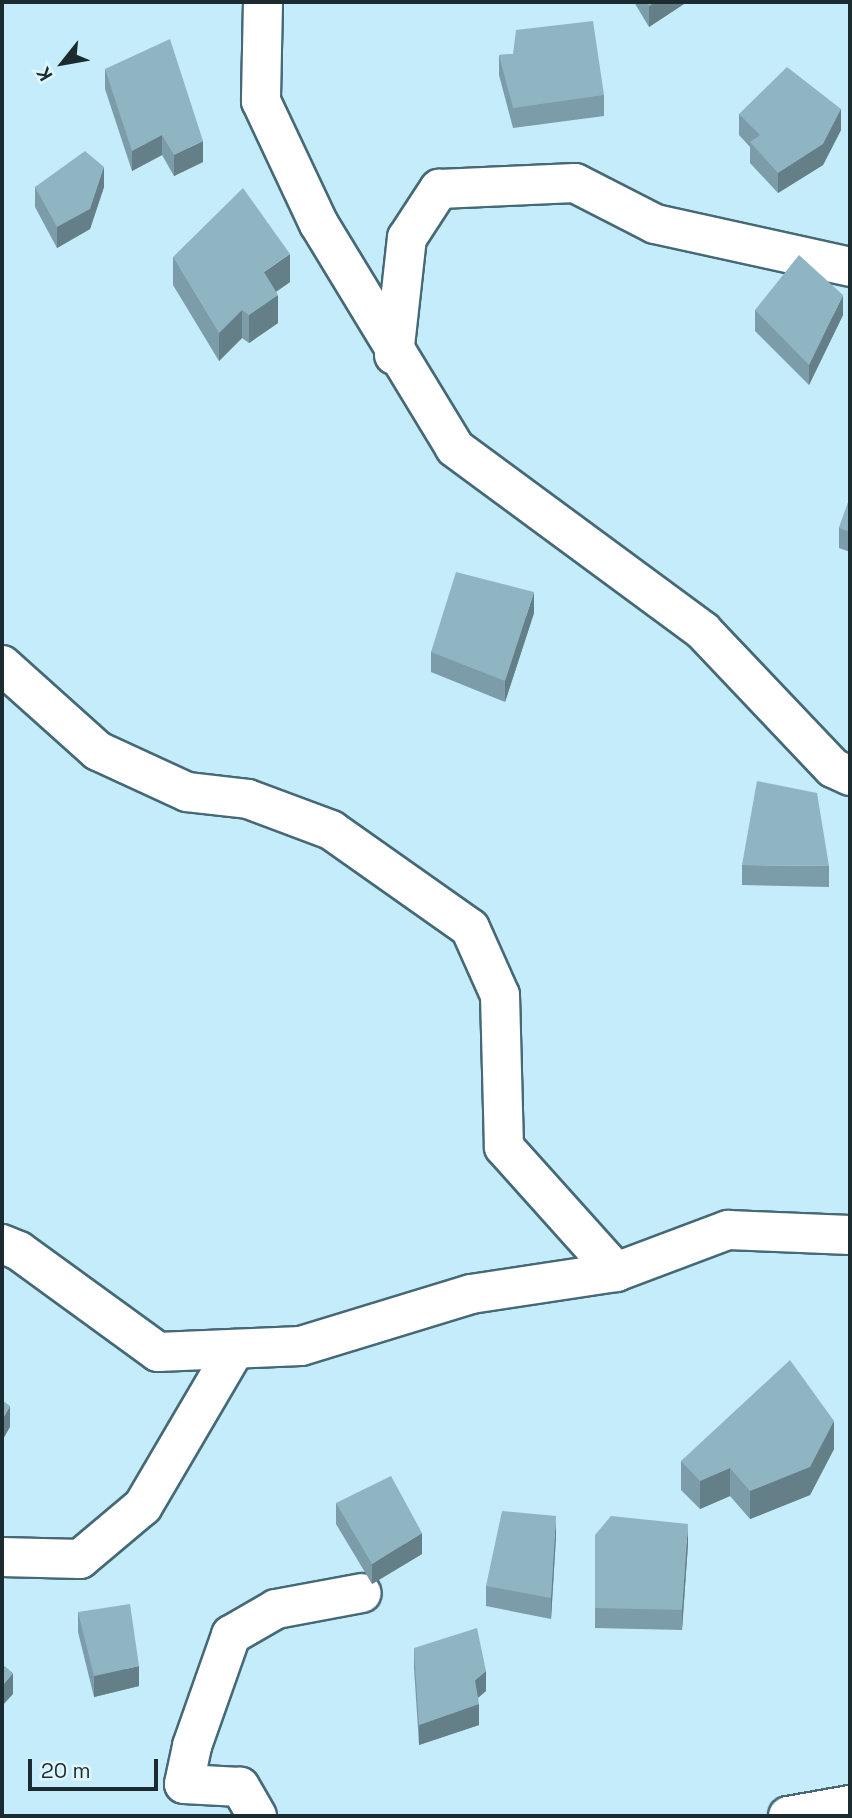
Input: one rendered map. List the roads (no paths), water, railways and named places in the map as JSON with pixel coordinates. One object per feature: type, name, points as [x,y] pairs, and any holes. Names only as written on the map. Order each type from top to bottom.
[{"type":"street","points":[[263,2],[261,101],[319,224],[394,355],[455,448],[703,631],[833,768],[850,776]]},
{"type":"street","points":[[394,355],[407,238],[439,189],[575,183],[655,224],[850,267]]},
{"type":"street","points":[[2,665],[99,751],[187,792],[248,799],[331,831],[470,928],[500,995],[504,1147],[616,1272]]},
{"type":"street","points":[[2,1244],[19,1251],[158,1352],[301,1346],[471,1294],[616,1272],[728,1230],[850,1235]]},
{"type":"street","points":[[2,1557],[80,1559],[142,1506],[235,1349]]},
{"type":"street","points":[[257,1816],[240,1787],[184,1784],[191,1746],[231,1634],[276,1609],[362,1593]]},
{"type":"street","points":[[788,1816],[850,1805]]}]
